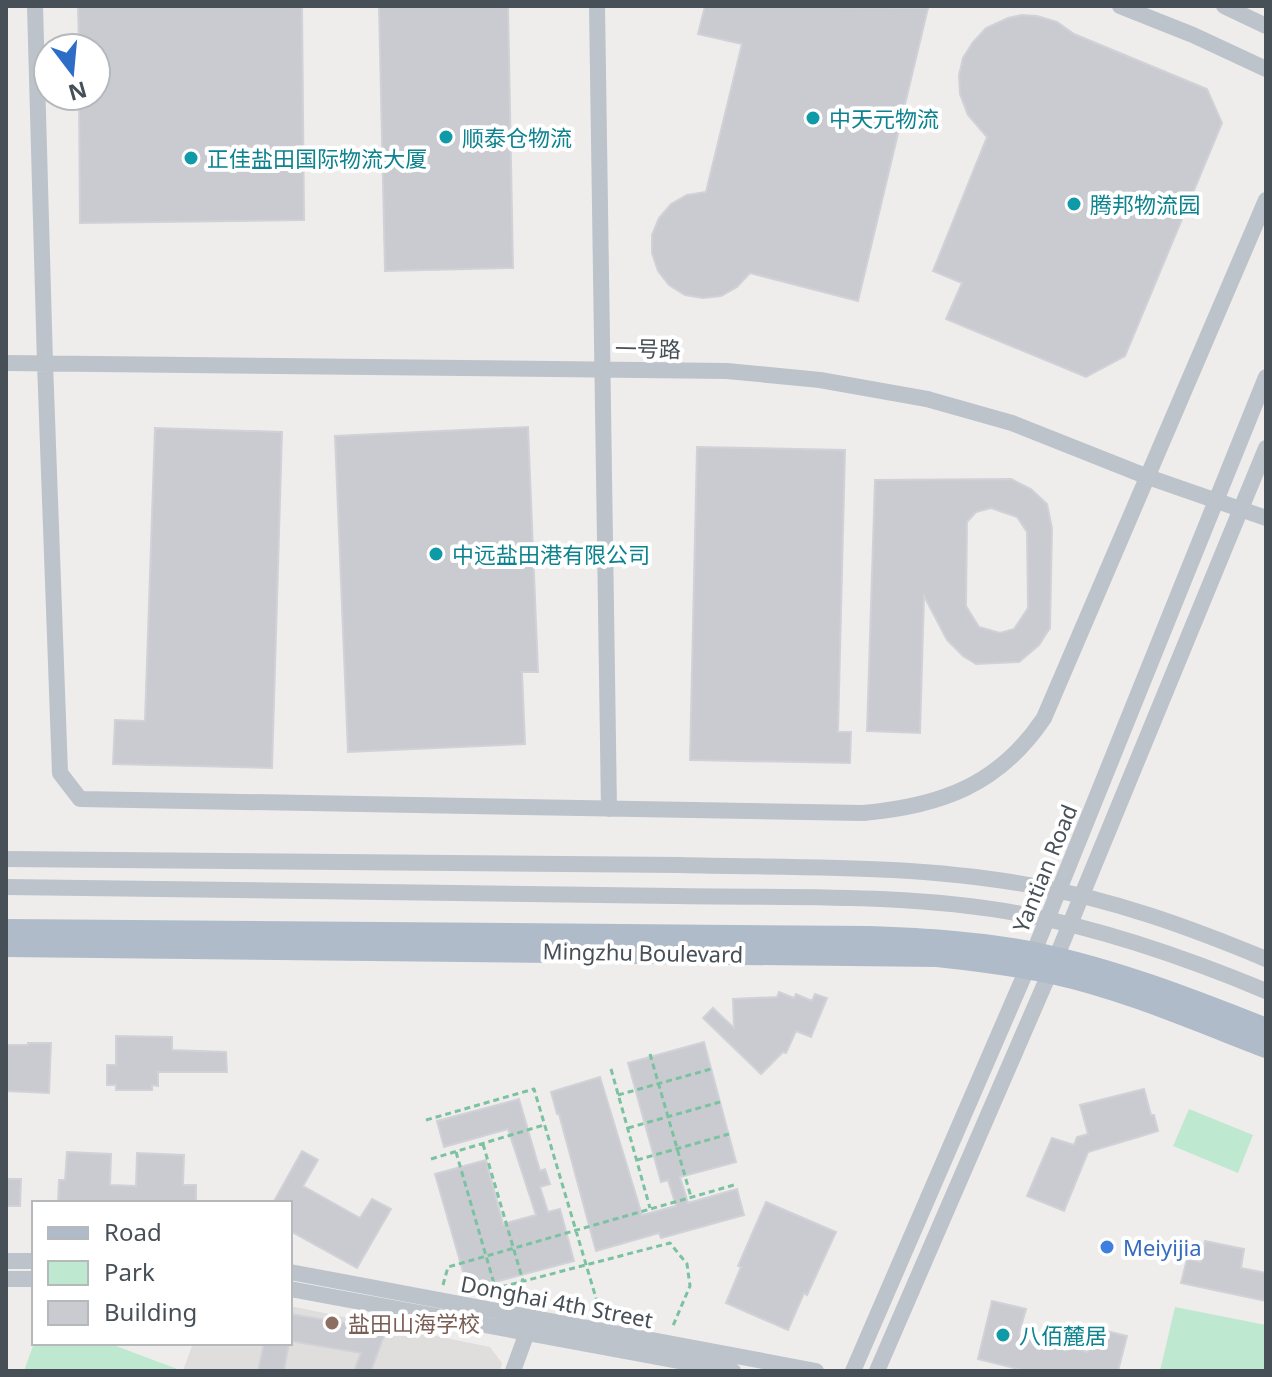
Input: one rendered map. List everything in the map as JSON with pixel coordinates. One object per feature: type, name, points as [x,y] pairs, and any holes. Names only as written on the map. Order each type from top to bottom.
[{"type":"main road","name":"Mingzhu Boulevard","points":[[6,930],[938,940],[1143,983],[1266,1029]]},
{"type":"main road","name":"Mingzhu Boulevard","points":[[6,946],[867,954],[1041,963],[1266,1047]]},
{"type":"street","points":[[35,6],[60,773],[80,799],[863,813],[925,804],[957,794],[1007,762],[1030,739],[1044,718],[1266,200]]},
{"type":"street","points":[[597,6],[609,809]]},
{"type":"street","points":[[1120,6],[1266,69]]},
{"type":"street","points":[[1224,6],[1266,26]]},
{"type":"street","name":"一号路","points":[[6,363],[727,371],[820,380],[927,399],[1012,423],[1148,477],[1266,518]]},
{"type":"street","name":"Yantian Road","points":[[877,1371],[1041,963],[1266,377]]},
{"type":"street","name":"Yantian Road","points":[[853,1371],[1041,963],[1266,448]]},
{"type":"street","points":[[6,859],[679,865],[908,871],[1028,884],[1088,897],[1147,913],[1266,959]]},
{"type":"street","points":[[6,887],[903,900],[1020,914],[1135,942],[1266,991]]},
{"type":"street","points":[[6,1261],[32,1261]]},
{"type":"street","name":"Donghai 4th Street","points":[[292,1272],[733,1371]]},
{"type":"street","points":[[6,1279],[32,1279]]},
{"type":"street","name":"Donghai 4th Street","points":[[292,1289],[816,1371]]},
{"type":"street","points":[[513,1371],[529,1327]]},
{"type":"path","points":[[650,1054],[691,1197]]},
{"type":"path","points":[[611,1069],[651,1209]]},
{"type":"path","points":[[618,1095],[711,1069]]},
{"type":"path","points":[[426,1120],[534,1089],[604,1324]]},
{"type":"path","points":[[628,1128],[720,1102]]},
{"type":"path","points":[[431,1159],[544,1125]]},
{"type":"path","points":[[637,1160],[729,1134]]},
{"type":"path","points":[[483,1144],[523,1281]]},
{"type":"path","points":[[456,1152],[495,1288]]},
{"type":"path","points":[[441,1291],[448,1267],[734,1185]]},
{"type":"path","points":[[481,1293],[670,1243],[687,1264],[690,1286],[668,1336]]},
{"type":"shaded area","name":"盐田山海学校","points":[[292,1306],[490,1347],[502,1363],[500,1371],[183,1371],[192,1345],[292,1345]]},
{"type":"green space","points":[[1189,1109],[1253,1135],[1238,1173],[1173,1146]]},
{"type":"green space","points":[[1175,1307],[1266,1325],[1266,1371],[1160,1371]]},
{"type":"green space","points":[[33,1345],[113,1345],[180,1370],[24,1371]]},
{"type":"building","name":"正佳盐田国际物流大厦","points":[[78,6],[302,6],[304,220],[80,223],[79,112],[112,112],[112,32],[79,32]]},
{"type":"building","name":"顺泰仓物流","points":[[379,6],[508,6],[513,268],[385,271]]},
{"type":"building","name":"中天元物流","points":[[705,6],[928,8],[858,301],[750,273],[737,287],[721,296],[703,298],[685,295],[669,285],[658,271],[652,253],[652,235],[659,218],[671,204],[687,195],[706,192],[742,44],[698,34]]},
{"type":"building","name":"腾邦物流园","points":[[1022,15],[1057,22],[1074,34],[1207,89],[1222,123],[1125,356],[1086,377],[946,319],[962,283],[933,271],[987,137],[968,115],[960,94],[959,75],[963,58],[986,28]]},
{"type":"building","name":"中远盐田港有限公司","points":[[528,427],[538,672],[522,672],[525,744],[348,752],[335,436]]},
{"type":"building","points":[[155,428],[282,432],[272,768],[113,764],[115,720],[145,721]]},
{"type":"building","points":[[697,447],[845,450],[838,732],[851,732],[850,763],[690,760]]},
{"type":"building","points":[[1011,479],[1031,489],[1047,504],[1052,528],[1050,628],[1039,645],[1019,662],[976,664],[963,656],[947,640],[924,596],[920,733],[867,731],[875,480]],"holes":[[[991,508],[1017,517],[1027,532],[1028,608],[1014,629],[1000,633],[979,627],[966,606],[967,522],[976,512]]]},
{"type":"building","points":[[779,992],[794,998],[796,994],[812,1001],[815,994],[827,998],[811,1037],[796,1031],[786,1053],[783,1052],[761,1074],[703,1018],[713,1008],[734,1028],[733,999],[777,997]]},
{"type":"building","points":[[116,1036],[172,1037],[172,1050],[226,1052],[227,1072],[158,1072],[158,1086],[152,1085],[152,1090],[116,1090],[116,1085],[107,1085],[107,1065],[116,1065]]},
{"type":"building","points":[[704,1042],[736,1162],[680,1177],[688,1203],[737,1189],[744,1215],[661,1238],[659,1233],[596,1251],[551,1092],[600,1077],[642,1215],[676,1206],[668,1180],[661,1182],[628,1063]]},
{"type":"building","points":[[51,1043],[49,1093],[6,1091],[6,1045]]},
{"type":"building","points":[[1144,1089],[1158,1131],[1088,1152],[1064,1211],[1027,1196],[1052,1138],[1074,1145],[1077,1137],[1088,1134],[1080,1105]]},
{"type":"building","points":[[519,1099],[540,1171],[545,1169],[550,1184],[540,1187],[548,1212],[560,1209],[574,1261],[468,1289],[435,1174],[486,1160],[503,1224],[536,1215],[508,1129],[444,1147],[437,1121]]},
{"type":"building","points":[[302,1151],[318,1160],[303,1186],[360,1218],[372,1199],[391,1209],[357,1268],[292,1232],[292,1201],[274,1201]]},
{"type":"building","points":[[67,1152],[111,1154],[110,1185],[136,1186],[137,1153],[184,1155],[183,1185],[196,1185],[196,1201],[58,1201],[59,1180],[65,1180]]},
{"type":"building","points":[[6,1179],[21,1179],[20,1206],[6,1206]]},
{"type":"building","points":[[766,1202],[836,1232],[788,1330],[726,1303],[741,1267],[738,1266]]},
{"type":"building","points":[[1205,1241],[1244,1249],[1241,1268],[1266,1273],[1266,1301],[1181,1283],[1187,1259],[1201,1262]]},
{"type":"building","name":"八佰麓居","points":[[992,1301],[1026,1309],[1019,1334],[1088,1352],[1094,1328],[1127,1336],[1118,1371],[1026,1371],[978,1359]]},
{"type":"building","points":[[292,1314],[386,1330],[371,1371],[354,1371],[361,1353],[292,1341]]},
{"type":"building","points":[[264,1345],[289,1345],[284,1371],[258,1371]]},
{"type":"place","name":"中天元物流","points":[[813,118]]},
{"type":"place","name":"顺泰仓物流","points":[[446,137]]},
{"type":"place","name":"正佳盐田国际物流大厦","points":[[191,158]]},
{"type":"place","name":"腾邦物流园","points":[[1074,204]]},
{"type":"place","name":"中远盐田港有限公司","points":[[436,554]]},
{"type":"place","name":"Meiyijia","points":[[1107,1247]]},
{"type":"place","name":"盐田山海学校","points":[[332,1323]]},
{"type":"place","name":"八佰麓居","points":[[1003,1335]]}]
